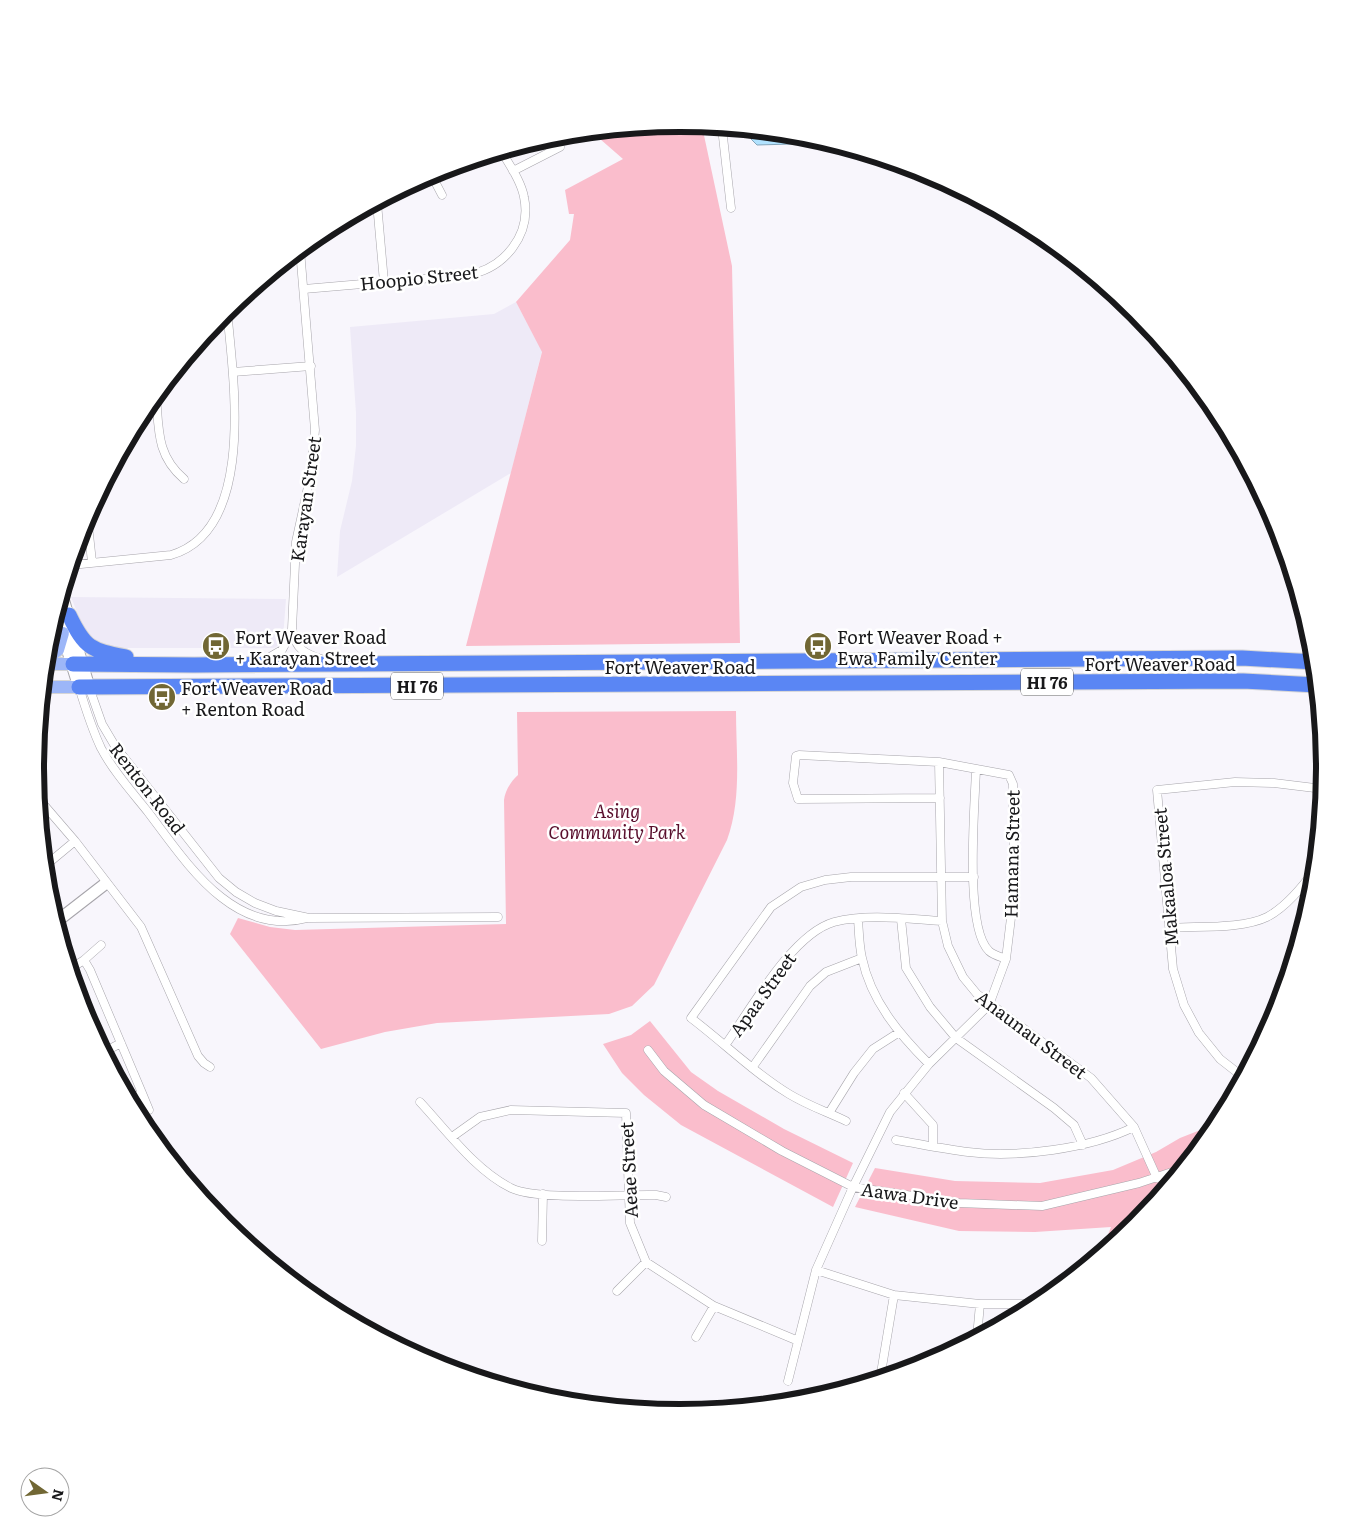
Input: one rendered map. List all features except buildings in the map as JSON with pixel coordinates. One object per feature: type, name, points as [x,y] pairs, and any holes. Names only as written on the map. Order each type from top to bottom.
[{"type":"highway","points":[[63,614],[79,637],[88,646],[104,654],[128,658],[140,665]]},
{"type":"highway","name":"Fort Weaver Road","points":[[77,664],[1242,658],[1307,662]]},
{"type":"highway","points":[[85,685],[101,670],[140,665]]},
{"type":"highway","name":"Fort Weaver Road","points":[[85,685],[1243,681],[1311,685]]},
{"type":"main road","points":[[55,653],[58,650],[63,633]]},
{"type":"main road","name":"Fort Weaver Road","points":[[53,664],[77,664]]},
{"type":"main road","name":"Fort Weaver Road","points":[[49,687],[85,685]]},
{"type":"street","points":[[723,134],[731,208]]},
{"type":"street","points":[[548,146],[551,151]]},
{"type":"street","points":[[513,171],[560,147]]},
{"type":"street","name":"Hoopio Street","points":[[304,288],[475,274],[490,268],[503,259],[517,241],[524,220],[524,197],[505,157]]},
{"type":"street","points":[[435,182],[442,195]]},
{"type":"street","points":[[378,209],[384,282]]},
{"type":"street","name":"Karayan Street","points":[[301,258],[314,412],[314,443],[311,473],[296,542],[292,629],[294,641],[307,655],[335,663]]},
{"type":"street","points":[[78,564],[171,555],[193,546],[210,530],[220,509],[234,455],[236,433],[228,321]]},
{"type":"street","points":[[233,372],[310,366]]},
{"type":"street","points":[[157,406],[161,446],[169,465],[184,479]]},
{"type":"street","points":[[89,534],[92,562]]},
{"type":"street","name":"Renton Road","points":[[63,614],[63,633],[110,740],[219,878],[255,903],[276,911],[310,918]]},
{"type":"street","name":"Renton Road","points":[[63,614],[77,664]]},
{"type":"street","name":"Karayan Street","points":[[254,664],[282,650],[292,629]]},
{"type":"street","name":"Renton Road","points":[[85,685],[100,747],[107,758],[204,884],[230,904],[261,918],[286,921],[310,918],[498,917]]},
{"type":"street","name":"Hamana Street","points":[[788,1381],[796,1340],[816,1270],[853,1187],[890,1112],[929,1064],[989,1005],[1006,959],[1014,893],[1013,784],[1008,775],[939,762],[799,754],[794,764],[793,782],[798,799],[940,798]]},
{"type":"street","name":"Anaunau Street","points":[[939,762],[942,921],[948,946],[963,977],[989,1005],[1091,1078],[1134,1127],[1157,1178]]},
{"type":"street","points":[[976,769],[975,916],[988,951],[1006,959]]},
{"type":"street","name":"Makaaloa Street","points":[[1239,1073],[1215,1052],[1199,1033],[1184,1005],[1173,969],[1157,790],[1235,782],[1316,788]]},
{"type":"street","points":[[45,806],[141,927],[198,1056],[210,1067]]},
{"type":"street","points":[[50,861],[74,841]]},
{"type":"street","points":[[846,1121],[790,1095],[752,1068],[726,1044],[691,1018],[771,906],[801,887],[825,880],[851,877],[974,877]]},
{"type":"street","points":[[1170,928],[1250,923],[1268,917],[1284,905],[1306,880]]},
{"type":"street","points":[[62,918],[105,884]]},
{"type":"street","points":[[858,919],[862,958],[876,998],[898,1033],[929,1064]]},
{"type":"street","name":"Apaa Street","points":[[726,1044],[790,952],[809,937],[833,923],[858,919],[942,921]]},
{"type":"street","points":[[901,919],[906,968],[930,1007],[956,1038],[1054,1108],[1074,1125],[1083,1145]]},
{"type":"street","points":[[76,965],[101,945]]},
{"type":"street","points":[[752,1068],[810,986],[826,972],[862,958]]},
{"type":"street","points":[[84,960],[90,970],[149,1110]]},
{"type":"street","points":[[829,1114],[854,1073],[873,1049],[898,1033]]},
{"type":"street","points":[[109,1049],[121,1043]]},
{"type":"street","name":"Aawa Drive","points":[[648,1050],[664,1071],[704,1105],[782,1151],[853,1187],[959,1203],[1042,1206],[1171,1173]]},
{"type":"street","points":[[135,1097],[142,1093]]},
{"type":"street","points":[[904,1093],[933,1125],[933,1146]]},
{"type":"street","points":[[420,1102],[480,1166],[512,1188],[543,1194],[630,1194],[666,1197]]},
{"type":"street","name":"Aeae Street","points":[[452,1137],[480,1117],[511,1110],[626,1113],[630,1223],[646,1262]]},
{"type":"street","points":[[896,1140],[970,1152],[1038,1152],[1083,1145],[1118,1135],[1134,1127]]},
{"type":"street","points":[[542,1241],[543,1194]]},
{"type":"street","points":[[617,1292],[646,1262],[714,1306],[796,1340]]},
{"type":"street","points":[[816,1270],[894,1295],[980,1304],[1023,1304]]},
{"type":"street","points":[[881,1372],[894,1295]]},
{"type":"street","points":[[978,1330],[980,1304]]},
{"type":"street","points":[[696,1337],[714,1306]]},
{"type":"shaded area","points":[[516,302],[542,351],[511,473],[337,577],[340,531],[352,481],[356,446],[356,413],[350,327],[494,314]]},
{"type":"shaded area","points":[[71,597],[286,599],[283,638],[281,644],[274,648],[103,648],[85,632]]},
{"type":"green space","points":[[680,132],[704,133],[732,266],[740,643],[466,646],[542,352],[516,302],[570,240],[574,214],[569,214],[565,190],[623,159],[599,138]]},
{"type":"green space","name":"Asing Community Park","points":[[736,711],[735,809],[727,840],[654,985],[632,1006],[609,1014],[437,1023],[385,1032],[321,1049],[230,934],[238,918],[270,927],[295,930],[506,924],[504,800],[509,786],[518,775],[517,712]]},
{"type":"green space","points":[[650,1021],[691,1072],[718,1091],[784,1129],[853,1163],[833,1207],[681,1125],[644,1095],[622,1073],[603,1044],[631,1035]]},
{"type":"green space","points":[[1205,1128],[1185,1156],[1158,1188],[1105,1242],[1111,1227],[1035,1232],[959,1231],[855,1207],[875,1168],[955,1181],[1040,1183],[1113,1170],[1156,1152],[1180,1138]]},
{"type":"water","points":[[751,137],[802,144],[757,145]]},
{"type":"place","name":"Fort Weaver Road + Karayan Street","points":[[216,646]]},
{"type":"place","name":"Fort Weaver Road + Ewa Family Center","points":[[818,646]]},
{"type":"place","name":"Fort Weaver Road + Renton Road","points":[[162,697]]}]
